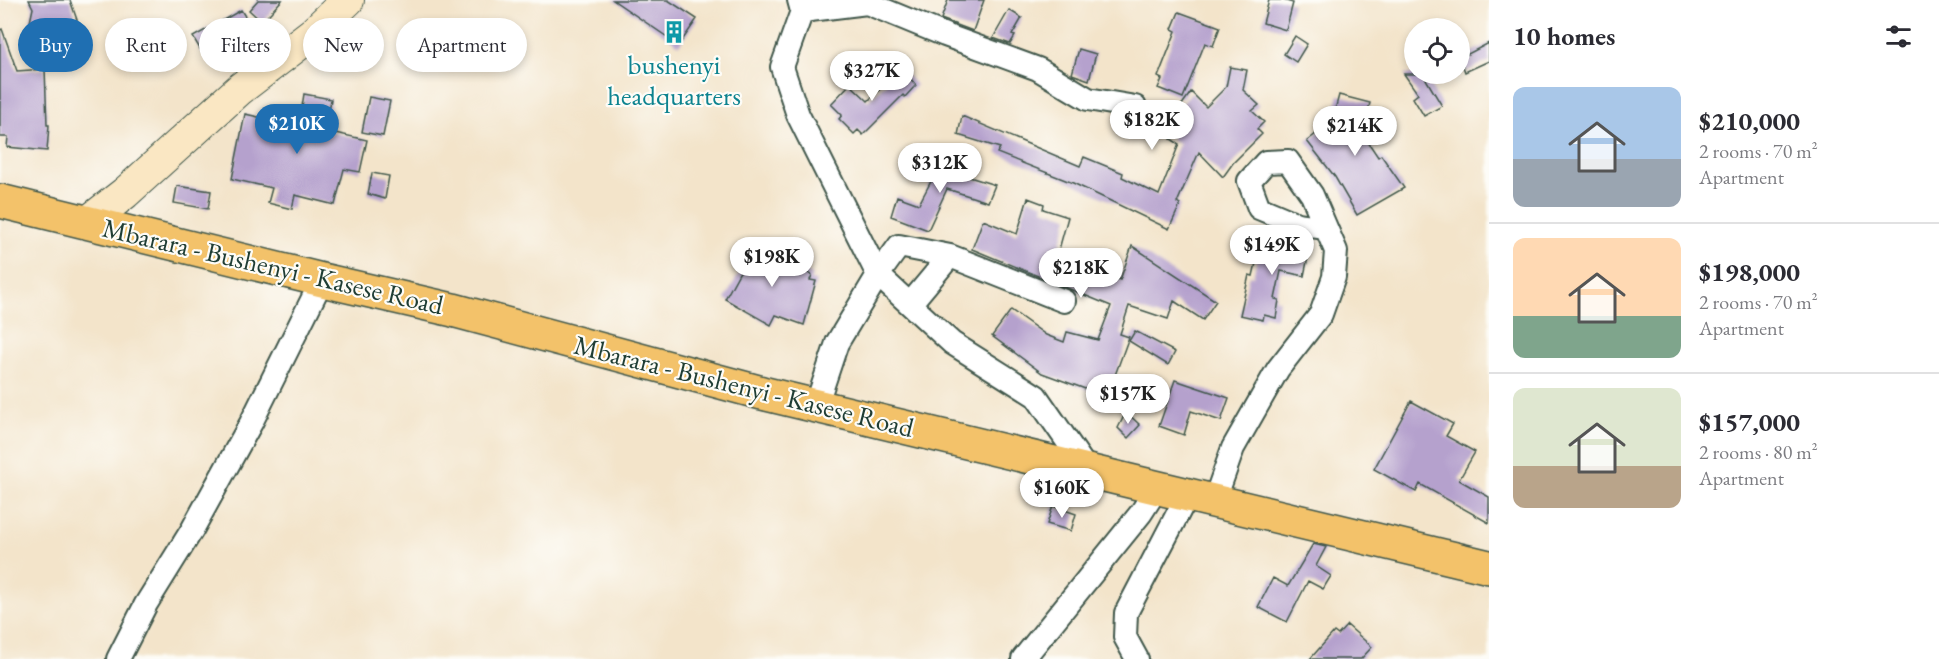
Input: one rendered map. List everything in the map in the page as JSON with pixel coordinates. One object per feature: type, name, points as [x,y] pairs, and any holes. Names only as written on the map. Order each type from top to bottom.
[{"type":"main road","points":[[88,222],[125,193],[240,89],[313,33],[348,0]]},
{"type":"main road","name":"Mbarara - Bushenyi - Kasese Road","points":[[0,201],[453,310],[762,393],[1489,567]]},
{"type":"street","points":[[1088,471],[1036,396],[952,343],[878,275],[798,115],[782,67],[800,5],[867,3],[1038,69],[1088,99],[1135,107]]},
{"type":"street","points":[[1137,659],[1125,637],[1126,613],[1186,495],[1233,448],[1278,369],[1321,314],[1334,277],[1336,251],[1326,228]]},
{"type":"street","points":[[816,406],[837,343],[878,275],[899,246],[950,256],[1064,301]]},
{"type":"street","points":[[910,304],[950,256]]},
{"type":"street","points":[[118,659],[146,604],[192,530],[251,423],[322,280]]},
{"type":"street","points":[[1023,659],[1141,513],[1186,495]]},
{"type":"building","points":[[29,0],[70,0],[76,18],[31,18],[33,8]]},
{"type":"building","points":[[258,0],[282,0],[266,18],[258,18],[249,10]]},
{"type":"building","name":"bushenyi headquarters","points":[[613,0],[668,0],[697,19],[679,45]]},
{"type":"building","points":[[948,0],[984,0],[973,31],[941,19]]},
{"type":"building","points":[[1269,0],[1293,3],[1286,30],[1263,23]]},
{"type":"building","points":[[241,10],[246,18],[227,18]]},
{"type":"building","points":[[1009,10],[1022,18],[1012,35],[1015,36],[1010,44],[993,38]]},
{"type":"building","points":[[1179,12],[1220,27],[1213,46],[1205,43],[1183,98],[1158,88],[1162,79],[1158,77],[1176,31],[1172,29]]},
{"type":"building","points":[[2,29],[18,72],[45,72],[47,125],[49,125],[47,151],[7,147],[8,137],[0,137],[0,30]]},
{"type":"building","points":[[199,34],[199,47],[193,37]]},
{"type":"building","points":[[1295,36],[1307,44],[1296,62],[1284,54]]},
{"type":"building","points":[[1489,43],[1489,61],[1470,70],[1470,53]]},
{"type":"building","points":[[1079,49],[1096,54],[1089,80],[1072,74]]},
{"type":"building","points":[[899,66],[916,85],[863,135],[858,130],[854,134],[839,119],[842,115],[831,104],[850,84],[868,101],[890,79],[888,77]]},
{"type":"building","points":[[1230,67],[1247,70],[1243,90],[1259,105],[1252,111],[1264,122],[1257,129],[1262,134],[1233,163],[1223,177],[1199,152],[1177,203],[1180,205],[1169,229],[1073,183],[997,153],[1000,148],[958,135],[962,116],[1080,166],[1084,157],[1123,173],[1122,177],[1159,195],[1179,144],[1171,139],[1173,137],[1164,130],[1191,92],[1206,107],[1226,87]]},
{"type":"building","points":[[1411,84],[1429,84],[1442,106],[1424,116],[1413,98],[1418,94]]},
{"type":"building","points":[[304,94],[331,99],[326,131],[367,140],[360,172],[344,169],[335,205],[295,195],[292,209],[268,203],[272,188],[232,179],[245,114],[299,126]]},
{"type":"building","points":[[1339,95],[1370,103],[1362,133],[1378,157],[1381,155],[1404,188],[1357,215],[1335,177],[1307,141],[1332,121]]},
{"type":"building","points":[[369,97],[390,101],[383,136],[362,132]]},
{"type":"building","points":[[943,153],[960,174],[995,185],[988,202],[947,189],[928,230],[891,216],[897,196],[919,204],[937,170],[931,164]]},
{"type":"building","points":[[372,173],[389,176],[385,199],[368,194]]},
{"type":"building","points":[[177,186],[211,191],[208,209],[174,203]]},
{"type":"building","points":[[1028,198],[1044,204],[1043,209],[1068,217],[1058,253],[1071,258],[1070,260],[1120,280],[1132,246],[1216,301],[1203,320],[1174,301],[1168,319],[1129,306],[1120,334],[1129,337],[1107,397],[1042,373],[992,336],[1011,310],[1046,335],[1064,342],[1067,332],[1098,340],[1111,306],[972,249],[983,220],[1017,234]]},
{"type":"building","points":[[1262,237],[1310,247],[1304,276],[1281,271],[1275,299],[1279,300],[1276,318],[1264,315],[1263,320],[1240,315],[1249,275],[1253,276]]},
{"type":"building","points":[[755,244],[812,275],[810,280],[816,281],[804,325],[776,315],[771,325],[725,299]]},
{"type":"building","points":[[1135,331],[1175,352],[1168,365],[1129,341]]},
{"type":"building","points":[[1175,380],[1229,398],[1221,421],[1191,411],[1184,435],[1159,426]]},
{"type":"building","points":[[1411,401],[1453,424],[1446,436],[1475,452],[1459,480],[1489,497],[1489,523],[1420,484],[1416,492],[1374,469]]},
{"type":"building","points":[[1126,412],[1140,425],[1128,438],[1118,428]]},
{"type":"building","points":[[1053,506],[1076,514],[1071,531],[1047,524]]},
{"type":"building","points":[[1313,544],[1326,547],[1316,566],[1331,576],[1323,589],[1308,581],[1287,622],[1258,607],[1273,578],[1288,586]]},
{"type":"building","points":[[1347,625],[1372,647],[1361,659],[1310,659],[1334,632],[1338,635]]},
{"type":"place","name":"bushenyi headquarters","points":[[674,32]]}]
